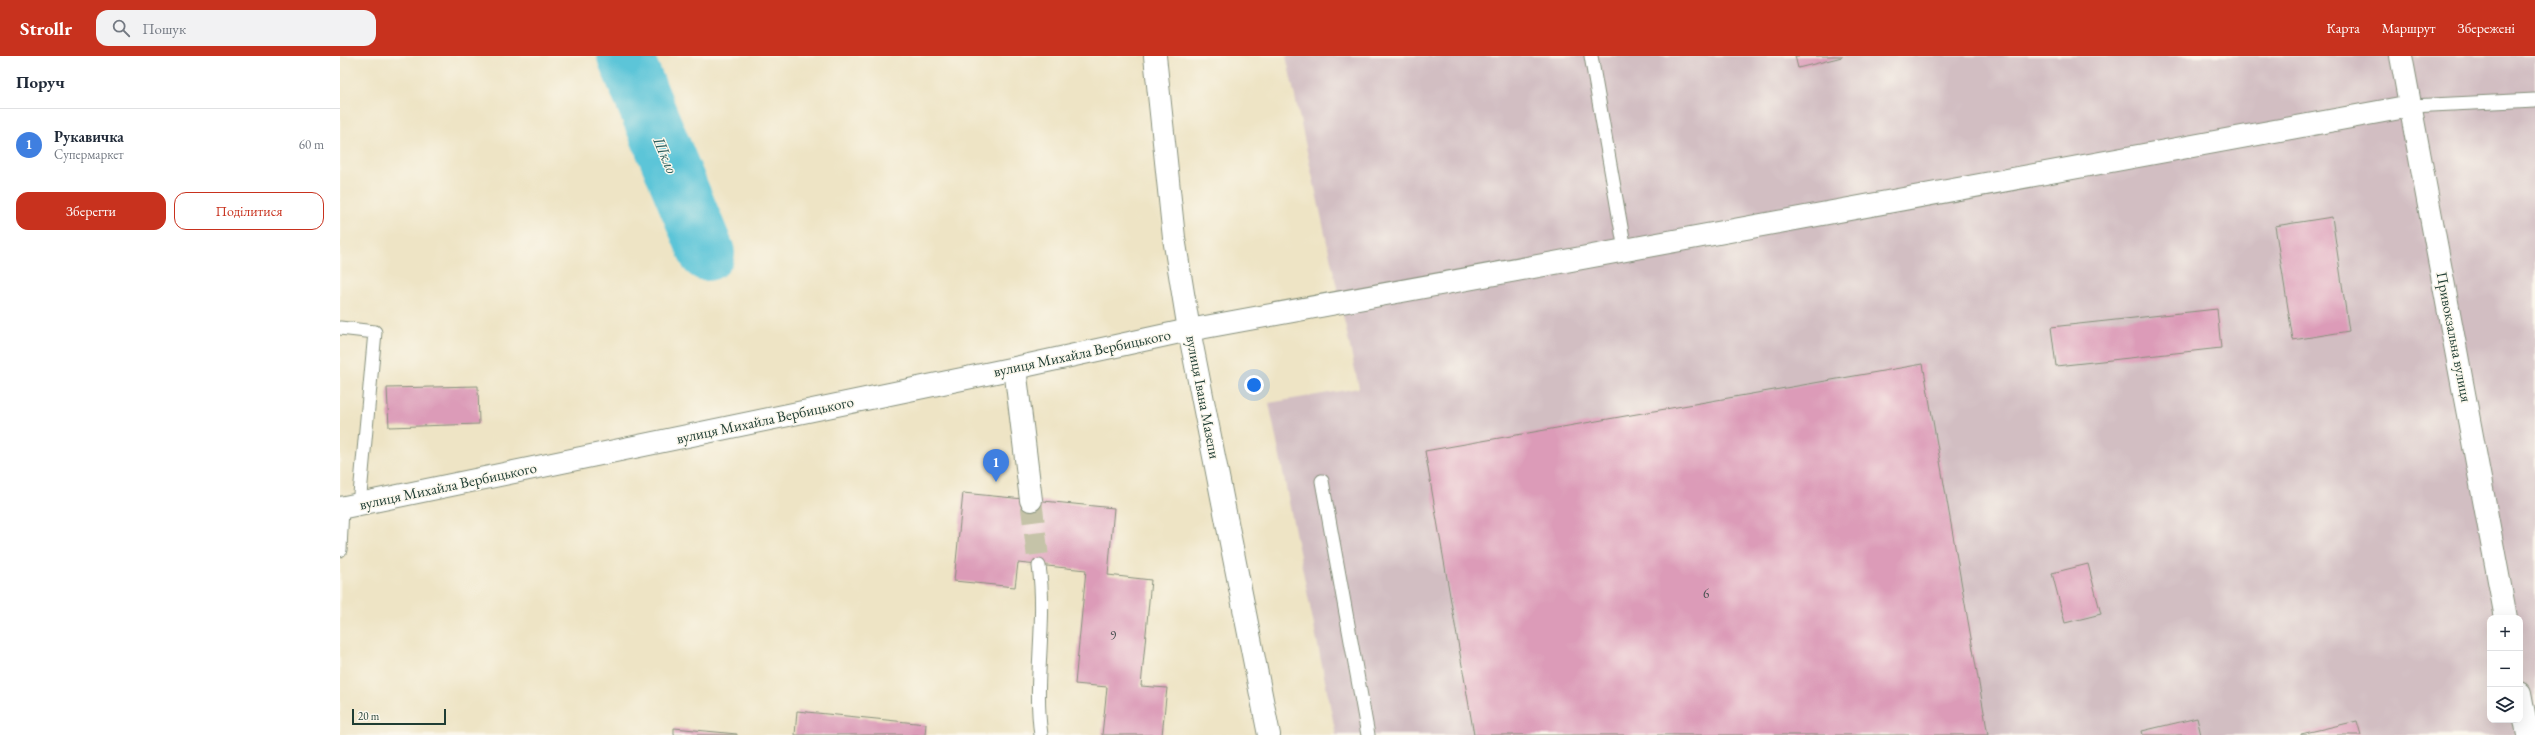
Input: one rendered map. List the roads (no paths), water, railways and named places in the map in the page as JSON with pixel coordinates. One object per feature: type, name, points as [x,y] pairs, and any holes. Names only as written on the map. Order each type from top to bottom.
[{"type":"street","name":"вулиця Івана Мазепи","points":[[1155,56],[1174,238],[1189,330],[1269,735]]},
{"type":"street","name":"Привокзальна вулиця","points":[[2401,56],[2505,615]]},
{"type":"street","name":"вулиця Михайла Вербицького","points":[[347,507],[1015,368],[1189,330],[2411,106]]},
{"type":"street","points":[[1015,368],[1031,500]]},
{"type":"street","points":[[2523,709],[2528,735]]},
{"type":"lane","points":[[1591,56],[1625,250]]},
{"type":"lane","points":[[2411,106],[2535,100]]},
{"type":"lane","points":[[340,328],[375,332],[340,550]]},
{"type":"lane","points":[[1322,481],[1368,735]]},
{"type":"lane","points":[[1039,566],[1043,593],[1037,705],[1041,735]]},
{"type":"waterway","name":"Шкло","points":[[625,56],[707,253]]},
{"type":"tunnel","points":[[1031,500],[1039,566]]},
{"type":"place","name":"Рукавичка","points":[[996,482]]}]
